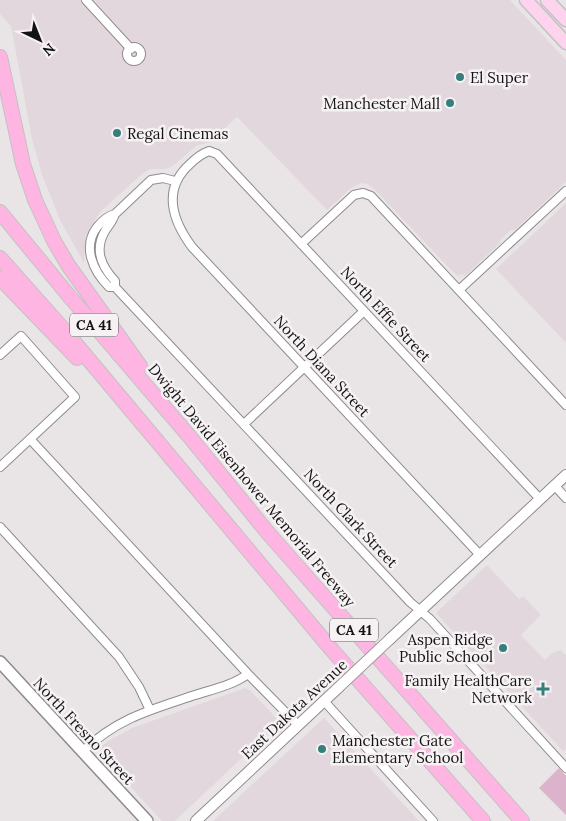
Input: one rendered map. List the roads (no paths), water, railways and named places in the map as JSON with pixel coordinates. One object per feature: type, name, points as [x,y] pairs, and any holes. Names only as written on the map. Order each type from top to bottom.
[{"type":"highway","points":[[0,57],[23,164],[35,200],[54,241],[68,265],[189,436]]},
{"type":"highway","name":"Dwight David Eisenhower Memorial Freeway","points":[[0,212],[189,436],[268,533],[522,821]]},
{"type":"highway","name":"CA 41","points":[[0,258],[64,330],[332,650],[483,821]]},
{"type":"highway","points":[[0,278],[166,452]]},
{"type":"main road","points":[[526,0],[566,43]]},
{"type":"main road","points":[[532,0],[566,31]]},
{"type":"main road","points":[[547,0],[566,20]]},
{"type":"main road","name":"North Fresno Street","points":[[0,662],[147,821]]},
{"type":"street","points":[[86,0],[131,49]]},
{"type":"street","name":"North Effie Street","points":[[176,181],[181,172],[201,154],[209,151],[217,154],[540,499]]},
{"type":"street","points":[[115,214],[151,180],[162,178],[176,181]]},
{"type":"street","name":"North Diana Street","points":[[176,181],[173,192],[173,204],[179,227],[192,247],[480,555]]},
{"type":"street","points":[[459,290],[566,191]]},
{"type":"street","points":[[301,244],[354,195],[363,192],[372,196],[566,405]]},
{"type":"street","name":"North Clark Street","points":[[116,287],[109,286],[101,279],[92,262],[89,250],[91,237],[95,230],[108,215],[115,214],[114,220],[102,236],[99,249],[104,268],[115,281],[116,287],[410,602],[430,618],[564,763]]},
{"type":"street","points":[[244,424],[364,311]]},
{"type":"street","points":[[0,355],[21,336],[75,397],[0,467]]},
{"type":"street","points":[[30,439],[248,674],[298,725]]},
{"type":"street","name":"East Dakota Avenue","points":[[196,821],[566,475]]},
{"type":"street","points":[[554,486],[566,498]]},
{"type":"street","points":[[0,527],[119,657],[139,687],[150,710]]},
{"type":"street","points":[[83,751],[105,732],[121,722],[150,710],[231,684],[248,674]]},
{"type":"street","points":[[324,701],[433,821]]},
{"type":"place","name":"El Super","points":[[460,77]]},
{"type":"place","name":"Manchester Mall","points":[[450,103]]},
{"type":"place","name":"Regal Cinemas","points":[[117,133]]},
{"type":"place","name":"Aspen Ridge Public School","points":[[503,648]]},
{"type":"place","name":"Family HealthCare Network","points":[[543,689]]},
{"type":"place","name":"Manchester Gate Elementary School","points":[[322,749]]}]
